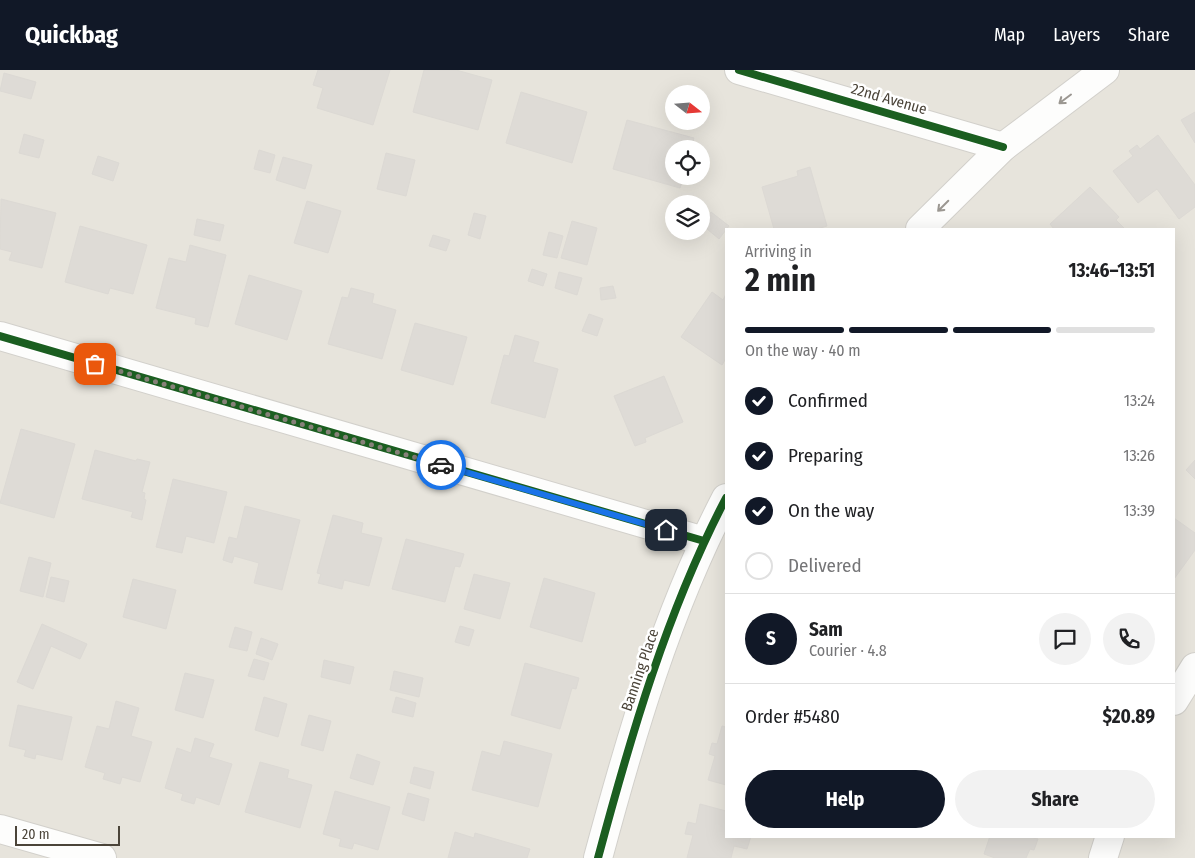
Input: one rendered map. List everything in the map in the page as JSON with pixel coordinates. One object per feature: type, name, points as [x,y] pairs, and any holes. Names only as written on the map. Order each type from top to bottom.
[{"type":"street","name":"22nd Avenue","points":[[739,70],[1003,147]]},
{"type":"street","points":[[921,228],[1003,147],[1105,70]]},
{"type":"street","points":[[0,336],[704,541]]},
{"type":"street","name":"Banning Place","points":[[598,858],[626,756],[666,636],[704,541],[725,500]]},
{"type":"street","points":[[1175,699],[1195,667]]},
{"type":"street","points":[[0,829],[102,858]]},
{"type":"street","points":[[1103,858],[1109,838]]},
{"type":"shaded area","points":[[0,70],[1195,70],[1195,858],[0,858]]},
{"type":"building","points":[[318,70],[390,70],[373,125],[317,108],[323,88],[313,85]]},
{"type":"building","points":[[424,70],[456,70],[492,80],[478,130],[413,112]]},
{"type":"building","points":[[4,73],[36,82],[31,99],[0,91]]},
{"type":"building","points":[[521,92],[587,112],[572,163],[506,143]]},
{"type":"building","points":[[1195,112],[1195,143],[1181,120]]},
{"type":"building","points":[[627,120],[694,138],[693,140],[665,140],[665,184],[613,169]]},
{"type":"building","points":[[24,134],[44,140],[39,158],[19,153]]},
{"type":"building","points":[[1158,135],[1195,185],[1195,207],[1179,219],[1157,189],[1138,203],[1113,171],[1133,156],[1129,151],[1137,145],[1140,149]]},
{"type":"building","points":[[259,150],[275,155],[270,173],[254,169]]},
{"type":"building","points":[[386,153],[415,160],[406,196],[377,189]]},
{"type":"building","points":[[98,156],[119,163],[113,181],[92,174]]},
{"type":"building","points":[[283,157],[312,165],[305,189],[276,180]]},
{"type":"building","points":[[810,167],[827,226],[820,228],[774,228],[762,187],[798,176],[797,171]]},
{"type":"building","points":[[669,185],[681,185],[680,188]]},
{"type":"building","points":[[1090,187],[1119,217],[1116,220],[1124,228],[1053,228],[1050,224]]},
{"type":"building","points":[[1,199],[56,213],[42,268],[9,260],[12,252],[0,249]]},
{"type":"building","points":[[307,201],[341,211],[328,253],[294,243]]},
{"type":"building","points":[[711,212],[729,226],[725,228],[725,231],[719,239],[710,232]]},
{"type":"building","points":[[474,213],[486,216],[480,239],[468,235]]},
{"type":"building","points":[[197,219],[224,225],[220,241],[194,235]]},
{"type":"building","points":[[572,221],[597,228],[587,265],[561,258]]},
{"type":"building","points":[[80,226],[147,245],[133,294],[110,288],[108,294],[65,282]]},
{"type":"building","points":[[549,232],[563,236],[557,258],[543,255]]},
{"type":"building","points":[[433,235],[450,240],[446,251],[429,246]]},
{"type":"building","points":[[190,245],[226,255],[208,327],[195,324],[196,318],[156,308],[169,258],[186,262]]},
{"type":"building","points":[[532,269],[547,274],[543,286],[528,281]]},
{"type":"building","points":[[559,272],[582,278],[577,295],[555,288]]},
{"type":"building","points":[[249,275],[302,291],[287,340],[235,324]]},
{"type":"building","points":[[613,286],[616,298],[601,300],[600,288]]},
{"type":"building","points":[[351,288],[374,294],[372,303],[396,310],[382,359],[328,344],[342,297],[348,298]]},
{"type":"building","points":[[712,292],[723,300],[725,296],[725,360],[722,365],[681,337]]},
{"type":"building","points":[[589,314],[603,319],[597,336],[582,331]]},
{"type":"building","points":[[415,323],[467,337],[453,385],[401,370]]},
{"type":"building","points":[[515,335],[539,342],[533,362],[558,369],[545,418],[491,403],[504,355],[509,356]]},
{"type":"building","points":[[664,376],[683,422],[645,438],[646,442],[635,446],[614,396]]},
{"type":"building","points":[[21,429],[75,444],[54,518],[0,503]]},
{"type":"building","points":[[95,450],[136,461],[137,459],[150,462],[142,492],[145,493],[144,499],[146,500],[142,520],[131,517],[133,512],[82,499]]},
{"type":"building","points":[[1195,460],[1195,479],[1186,470]]},
{"type":"building","points":[[173,479],[227,492],[214,543],[186,536],[182,553],[156,547]]},
{"type":"building","points":[[245,506],[300,520],[282,590],[254,583],[259,563],[234,556],[232,563],[223,560],[229,537],[237,539]]},
{"type":"building","points":[[333,515],[363,523],[361,533],[382,538],[369,586],[344,580],[342,589],[318,583],[321,574],[317,573]]},
{"type":"building","points":[[1175,519],[1195,533],[1195,550],[1175,578]]},
{"type":"building","points":[[406,539],[464,554],[460,567],[455,566],[445,602],[392,589]]},
{"type":"building","points":[[29,557],[51,563],[43,597],[20,591]]},
{"type":"building","points":[[474,574],[510,583],[500,619],[464,609]]},
{"type":"building","points":[[51,577],[69,581],[64,602],[46,597]]},
{"type":"building","points":[[544,578],[595,593],[582,642],[530,627]]},
{"type":"building","points":[[133,579],[176,590],[166,629],[123,617]]},
{"type":"building","points":[[42,624],[87,644],[80,659],[51,646],[33,689],[17,682]]},
{"type":"building","points":[[460,626],[474,630],[469,646],[455,642]]},
{"type":"building","points":[[235,627],[252,632],[247,651],[229,647]]},
{"type":"building","points":[[261,638],[278,644],[272,660],[256,654]]},
{"type":"building","points":[[254,659],[269,663],[264,680],[248,676]]},
{"type":"building","points":[[324,660],[354,667],[350,684],[321,677]]},
{"type":"building","points":[[525,663],[579,678],[576,689],[572,688],[560,729],[511,715]]},
{"type":"building","points":[[394,671],[423,678],[419,697],[390,690]]},
{"type":"building","points":[[185,673],[214,680],[203,718],[175,710]]},
{"type":"building","points":[[264,697],[287,704],[278,737],[255,730]]},
{"type":"building","points":[[396,697],[416,703],[413,717],[392,712]]},
{"type":"building","points":[[116,701],[139,708],[131,736],[152,742],[140,782],[122,777],[120,784],[103,779],[105,773],[85,767],[97,726],[109,729]]},
{"type":"building","points":[[18,705],[72,717],[62,760],[36,754],[35,759],[24,756],[26,750],[9,746]]},
{"type":"building","points":[[309,715],[331,721],[323,751],[301,745]]},
{"type":"building","points":[[722,726],[725,727],[725,785],[708,780],[715,756],[709,754],[712,743],[717,744]]},
{"type":"building","points":[[195,738],[214,744],[209,757],[232,764],[219,805],[196,797],[194,804],[181,800],[183,794],[165,788],[177,748],[191,753]]},
{"type":"building","points":[[504,741],[552,754],[538,807],[472,790],[482,751],[500,756]]},
{"type":"building","points":[[357,754],[380,762],[373,785],[350,778]]},
{"type":"building","points":[[260,762],[289,770],[287,778],[312,785],[300,828],[245,812]]},
{"type":"building","points":[[414,767],[434,772],[430,789],[410,783]]},
{"type":"building","points":[[335,791],[390,807],[378,850],[354,843],[352,849],[339,846],[341,839],[323,834]]},
{"type":"building","points":[[408,793],[429,799],[424,821],[402,814]]},
{"type":"building","points":[[700,804],[725,811],[725,838],[750,838],[747,849],[734,846],[731,858],[687,858],[693,835],[685,834],[688,822],[696,824]]},
{"type":"building","points":[[455,832],[474,838],[475,833],[530,849],[527,858],[448,858]]},
{"type":"building","points":[[989,838],[1038,839],[1034,850],[1030,849],[1026,858],[995,858],[984,854]]},
{"type":"cycle path","points":[[739,70],[1003,147]]},
{"type":"cycle path","points":[[0,336],[704,541]]},
{"type":"cycle path","points":[[598,858],[652,674],[686,585],[725,500]]},
{"type":"way so far","points":[[95,364],[441,465]]},
{"type":"route","points":[[441,465],[666,530]]}]
